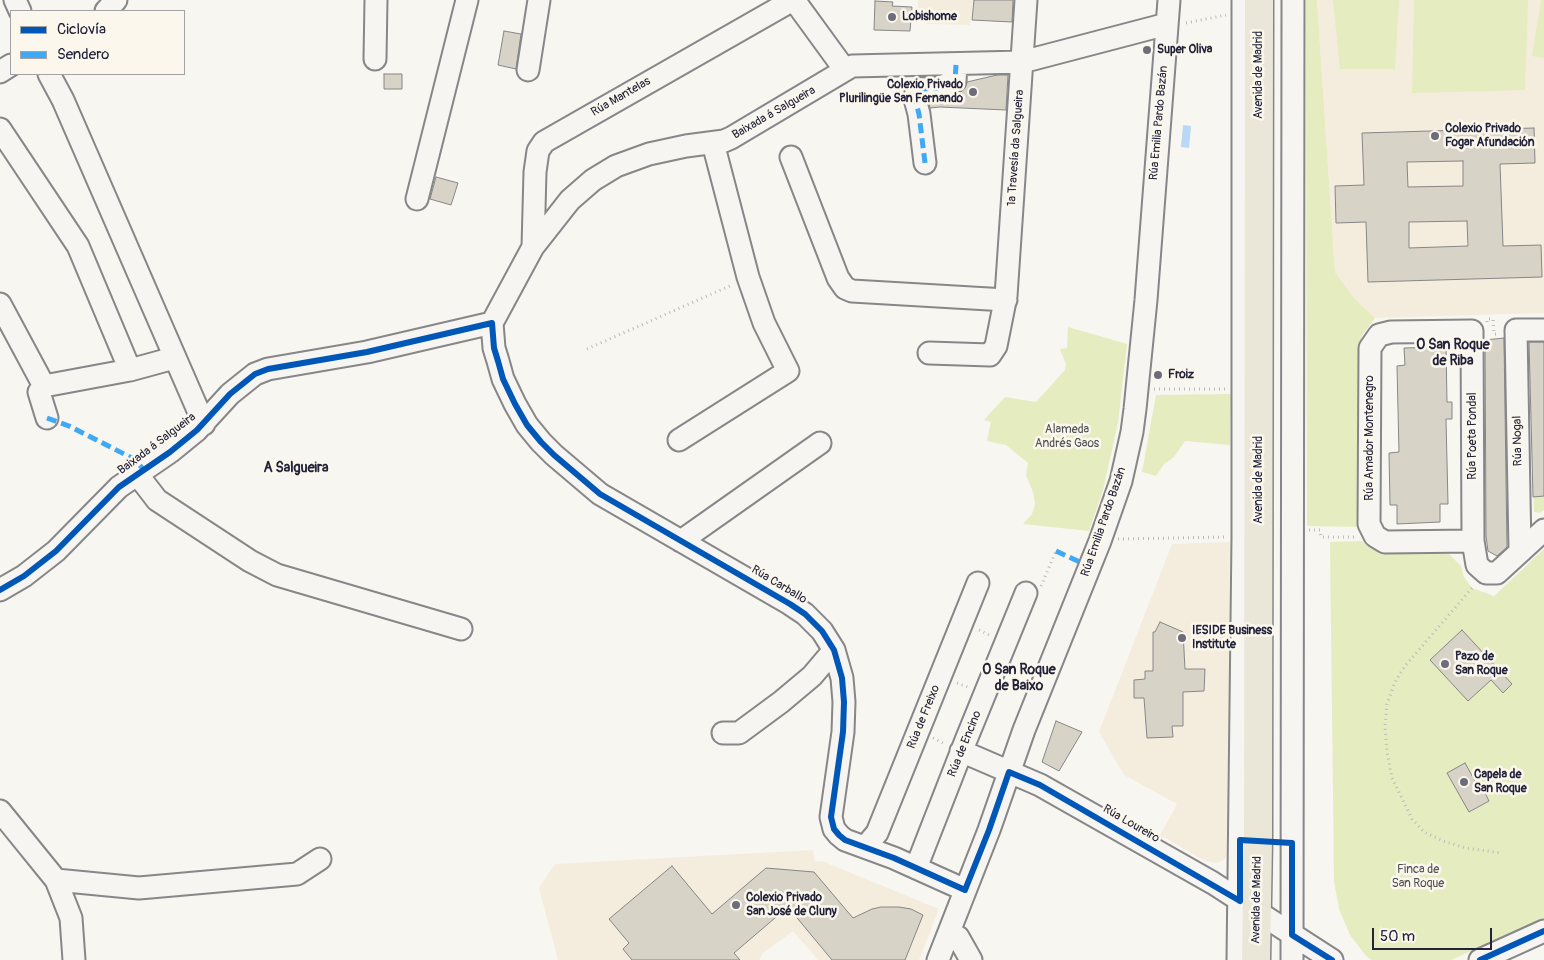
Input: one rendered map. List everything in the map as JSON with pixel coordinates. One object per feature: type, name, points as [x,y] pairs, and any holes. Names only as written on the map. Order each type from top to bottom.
[{"type":"highway","name":"Avenida de Madrid","points":[[1259,0],[1266,917],[1274,960]]},
{"type":"highway","name":"Avenida de Madrid","points":[[1256,960],[1266,917],[1277,0]]},
{"type":"street","points":[[107,10],[116,0]]},
{"type":"street","points":[[375,59],[376,0]]},
{"type":"street","points":[[417,199],[467,0]]},
{"type":"street","points":[[528,70],[539,0]]},
{"type":"street","points":[[794,0],[845,70]]},
{"type":"street","name":"Rúa Mantelas","points":[[533,247],[535,172],[538,151],[544,142],[794,0]]},
{"type":"street","name":"1ª Travesía da Salgueira","points":[[929,353],[990,355],[996,346],[1006,298],[1026,0]]},
{"type":"street","name":"Rúa Emilia Pardo Bazán","points":[[938,960],[989,830],[1024,730],[1100,541],[1121,481],[1132,432],[1177,25],[1169,0]]},
{"type":"street","name":"Avenida de Madrid","points":[[1266,917],[1292,843],[1293,0]]},
{"type":"street","name":"Avenida de Madrid","points":[[1233,8],[1243,537],[1266,917]]},
{"type":"street","name":"Baixada á Salgueira","points":[[0,590],[24,576],[56,551],[110,496],[137,474],[170,452],[204,424],[241,384],[255,374],[268,368],[367,352],[492,323],[533,247],[570,200],[607,171],[649,154],[731,138],[852,66],[1022,62],[1177,25]]},
{"type":"street","points":[[925,163],[919,114],[914,99],[916,92],[922,89],[938,88],[955,81],[956,65]]},
{"type":"street","points":[[50,75],[63,100],[204,424]]},
{"type":"street","points":[[0,129],[64,222],[78,246],[130,370]]},
{"type":"street","points":[[679,440],[788,371],[764,322],[748,277],[713,143]]},
{"type":"street","points":[[791,157],[838,278],[845,288],[852,292],[1006,298]]},
{"type":"street","points":[[0,304],[44,386]]},
{"type":"street","name":"Rúa Carballo","points":[[492,323],[494,348],[503,379],[527,425],[541,442],[600,494],[805,614],[822,631],[834,650],[842,678],[844,717],[831,816],[834,829],[845,840],[916,868],[964,890]]},
{"type":"street","name":"Rúa Nogal","points":[[1520,551],[1516,330],[1544,330]]},
{"type":"street","name":"Rúa Poeta Pondal","points":[[1472,331],[1473,541],[1477,565],[1486,573],[1497,573],[1544,530]]},
{"type":"street","name":"Rúa Amador Montenegro","points":[[1472,331],[1391,332],[1379,335],[1370,348],[1369,524],[1375,536],[1385,542],[1473,541]]},
{"type":"street","points":[[47,418],[39,392],[44,386],[130,370],[174,358]]},
{"type":"street","points":[[681,541],[820,443]]},
{"type":"street","points":[[137,474],[158,500],[250,561],[277,575],[462,629]]},
{"type":"street","name":"Rúa de Freixo","points":[[865,847],[877,834],[978,583]]},
{"type":"street","name":"Rúa de Encino","points":[[916,868],[957,749],[1032,592]]},
{"type":"street","points":[[723,733],[739,733],[781,702],[812,676],[834,650]]},
{"type":"street","name":"Rúa Loureiro","points":[[957,749],[1040,785],[1266,917],[1332,960]]},
{"type":"street","points":[[0,811],[56,880],[72,918],[74,960]]},
{"type":"street","points":[[56,880],[139,888],[297,874],[320,859]]},
{"type":"street","points":[[1238,960],[1266,917],[1292,960]]},
{"type":"street","points":[[1480,960],[1544,931]]},
{"type":"street","points":[[949,933],[958,937],[970,960]]},
{"type":"path","points":[[1177,25],[1227,15],[1233,8]]},
{"type":"path","points":[[1177,25],[1233,8]]},
{"type":"path","points":[[587,349],[748,277]]},
{"type":"path","points":[[1154,389],[1234,390]]},
{"type":"path","points":[[1307,536],[1307,530],[1320,530],[1320,537],[1361,537]]},
{"type":"path","points":[[1118,538],[1235,537]]},
{"type":"path","points":[[1032,592],[1056,551]]},
{"type":"path","points":[[1472,588],[1405,666],[1395,682],[1387,704],[1386,752],[1392,778],[1412,819],[1424,832],[1443,841],[1466,848],[1501,853]]},
{"type":"path","points":[[971,626],[997,638]]},
{"type":"path","points":[[950,680],[976,690]]},
{"type":"path","points":[[928,736],[957,749]]},
{"type":"shaded area","points":[[918,0],[973,0],[970,25],[927,24],[917,18]]},
{"type":"shaded area","name":"Colexio Privado Fogar Afundación","points":[[1317,0],[1544,0],[1544,313],[1375,318],[1355,299],[1335,272]]},
{"type":"shaded area","name":"IESIDE Business Institute","points":[[1230,542],[1228,854],[1224,860],[1216,863],[1205,861],[1164,837],[1162,839],[1159,837],[1177,804],[1124,775],[1099,732],[1172,544]]},
{"type":"shaded area","name":"Colexio Privado San José de Cluny","points":[[813,850],[815,862],[822,861],[939,909],[919,960],[818,960],[793,931],[763,953],[759,960],[558,960],[539,888],[555,864]]},
{"type":"green space","points":[[1306,0],[1317,0],[1335,272],[1355,299],[1375,318],[1361,337],[1363,527],[1307,526]]},
{"type":"green space","points":[[1333,0],[1399,0],[1395,69],[1340,69]]},
{"type":"green space","points":[[1414,0],[1528,0],[1525,90],[1412,93]]},
{"type":"green space","points":[[1541,0],[1544,0],[1544,58],[1532,56]]},
{"type":"green space","name":"Alameda Andrés Gaos","points":[[1068,327],[1127,344],[1118,423],[1103,490],[1089,531],[1023,524],[1032,514],[1035,504],[1033,492],[1026,475],[1028,463],[1006,445],[987,441],[991,422],[984,420],[1005,397],[1036,402],[1065,370],[1066,364],[1060,349],[1067,348]]},
{"type":"green space","points":[[1231,394],[1230,445],[1185,441],[1174,457],[1164,464],[1156,476],[1142,472],[1156,395]]},
{"type":"green space","points":[[1533,486],[1544,486],[1544,510],[1540,513],[1534,512]]},
{"type":"green space","name":"Finca de San Roque","points":[[1362,541],[1371,549],[1449,554],[1461,566],[1464,577],[1472,588],[1494,596],[1544,549],[1544,918],[1451,960],[1372,960],[1367,957],[1350,935],[1339,909],[1334,881],[1330,542]],"holes":[[[1462,630],[1512,684],[1503,692],[1491,680],[1468,701],[1430,660]],[[1465,763],[1481,792],[1484,791],[1489,801],[1470,812],[1448,773]]]},
{"type":"water","points":[[1183,125],[1191,126],[1189,148],[1181,147]]},
{"type":"building","points":[[974,0],[1013,0],[1012,22],[972,20]]},
{"type":"building","points":[[875,1],[893,2],[892,6],[912,7],[910,31],[874,30]]},
{"type":"building","points":[[504,31],[521,34],[516,69],[498,65]]},
{"type":"building","points":[[384,74],[402,74],[402,89],[384,89]]},
{"type":"building","name":"Colexio Privado Plurilingüe San Fernando","points":[[997,75],[1008,75],[1006,110],[930,108],[928,101],[942,100],[960,93],[965,88],[967,82]]},
{"type":"building","points":[[1534,128],[1535,163],[1500,164],[1503,246],[1541,245],[1542,277],[1368,282],[1366,222],[1336,223],[1335,186],[1364,185],[1362,133]],"holes":[[[1463,161],[1463,186],[1408,187],[1407,162]],[[1467,221],[1468,246],[1409,248],[1409,222]]]},
{"type":"building","points":[[436,177],[458,183],[451,205],[430,199]]},
{"type":"building","points":[[1504,338],[1507,547],[1497,556],[1488,551],[1486,536],[1485,340]]},
{"type":"building","points":[[1529,342],[1544,342],[1544,496],[1533,497]]},
{"type":"building","points":[[1446,347],[1447,402],[1452,402],[1452,419],[1446,419],[1448,504],[1440,504],[1440,522],[1397,524],[1397,505],[1390,505],[1389,453],[1399,452],[1397,366],[1405,365],[1404,348]]},
{"type":"building","points":[[1160,622],[1183,632],[1185,669],[1205,669],[1204,691],[1183,692],[1183,726],[1172,726],[1173,737],[1147,738],[1144,698],[1134,698],[1134,680],[1145,679],[1145,671],[1153,671],[1153,632],[1155,632]]},
{"type":"building","name":"Pazo de San Roque","points":[[1462,630],[1512,684],[1503,693],[1491,680],[1468,701],[1430,660]]},
{"type":"building","points":[[1056,721],[1082,732],[1059,771],[1042,762]]},
{"type":"building","name":"Capela de San Roque","points":[[1465,763],[1481,792],[1484,791],[1489,801],[1469,812],[1447,773]]},
{"type":"building","points":[[672,866],[712,914],[766,868],[814,872],[853,918],[881,907],[911,909],[923,915],[905,960],[832,960],[793,913],[782,912],[734,953],[740,960],[632,960],[623,949],[629,943],[609,919]]},
{"type":"marked path","points":[[925,163],[919,114],[915,99],[916,92],[922,89],[938,88],[955,81],[956,65]]},
{"type":"marked path","points":[[47,418],[69,426],[134,459],[144,470]]},
{"type":"marked path","points":[[1056,551],[1082,563]]},
{"type":"cycle path","points":[[0,590],[24,576],[56,551],[119,487],[170,452],[197,430],[230,394],[255,374],[268,369],[367,352],[492,323],[494,348],[503,379],[527,425],[554,455],[600,494],[790,604],[805,614],[822,631],[834,650],[842,678],[844,702],[843,732],[831,817],[834,829],[845,840],[894,858],[965,890],[989,830],[1009,772],[1040,785],[1240,901]]},
{"type":"cycle path","points":[[1240,901],[1240,840],[1292,843],[1292,935],[1332,960]]},
{"type":"cycle path","points":[[1480,960],[1544,931]]},
{"type":"place","name":"Lobishome","points":[[892,17]]},
{"type":"place","name":"Super Oliva","points":[[1147,50]]},
{"type":"place","name":"Colexio Privado Plurilingüe San Fernando","points":[[973,92]]},
{"type":"place","name":"Colexio Privado Fogar Afundación","points":[[1435,136]]},
{"type":"place","name":"Froiz","points":[[1158,375]]},
{"type":"place","name":"IESIDE Business Institute","points":[[1182,638]]},
{"type":"place","name":"Pazo de San Roque","points":[[1445,664]]},
{"type":"place","name":"Capela de San Roque","points":[[1464,782]]},
{"type":"place","name":"Colexio Privado San José de Cluny","points":[[736,905]]},
{"type":"district","name":"O San Roque de Riba","points":[[1453,354]]},
{"type":"district","name":"A Salgueira","points":[[296,468]]},
{"type":"district","name":"O San Roque de Baixo","points":[[1019,678]]}]
